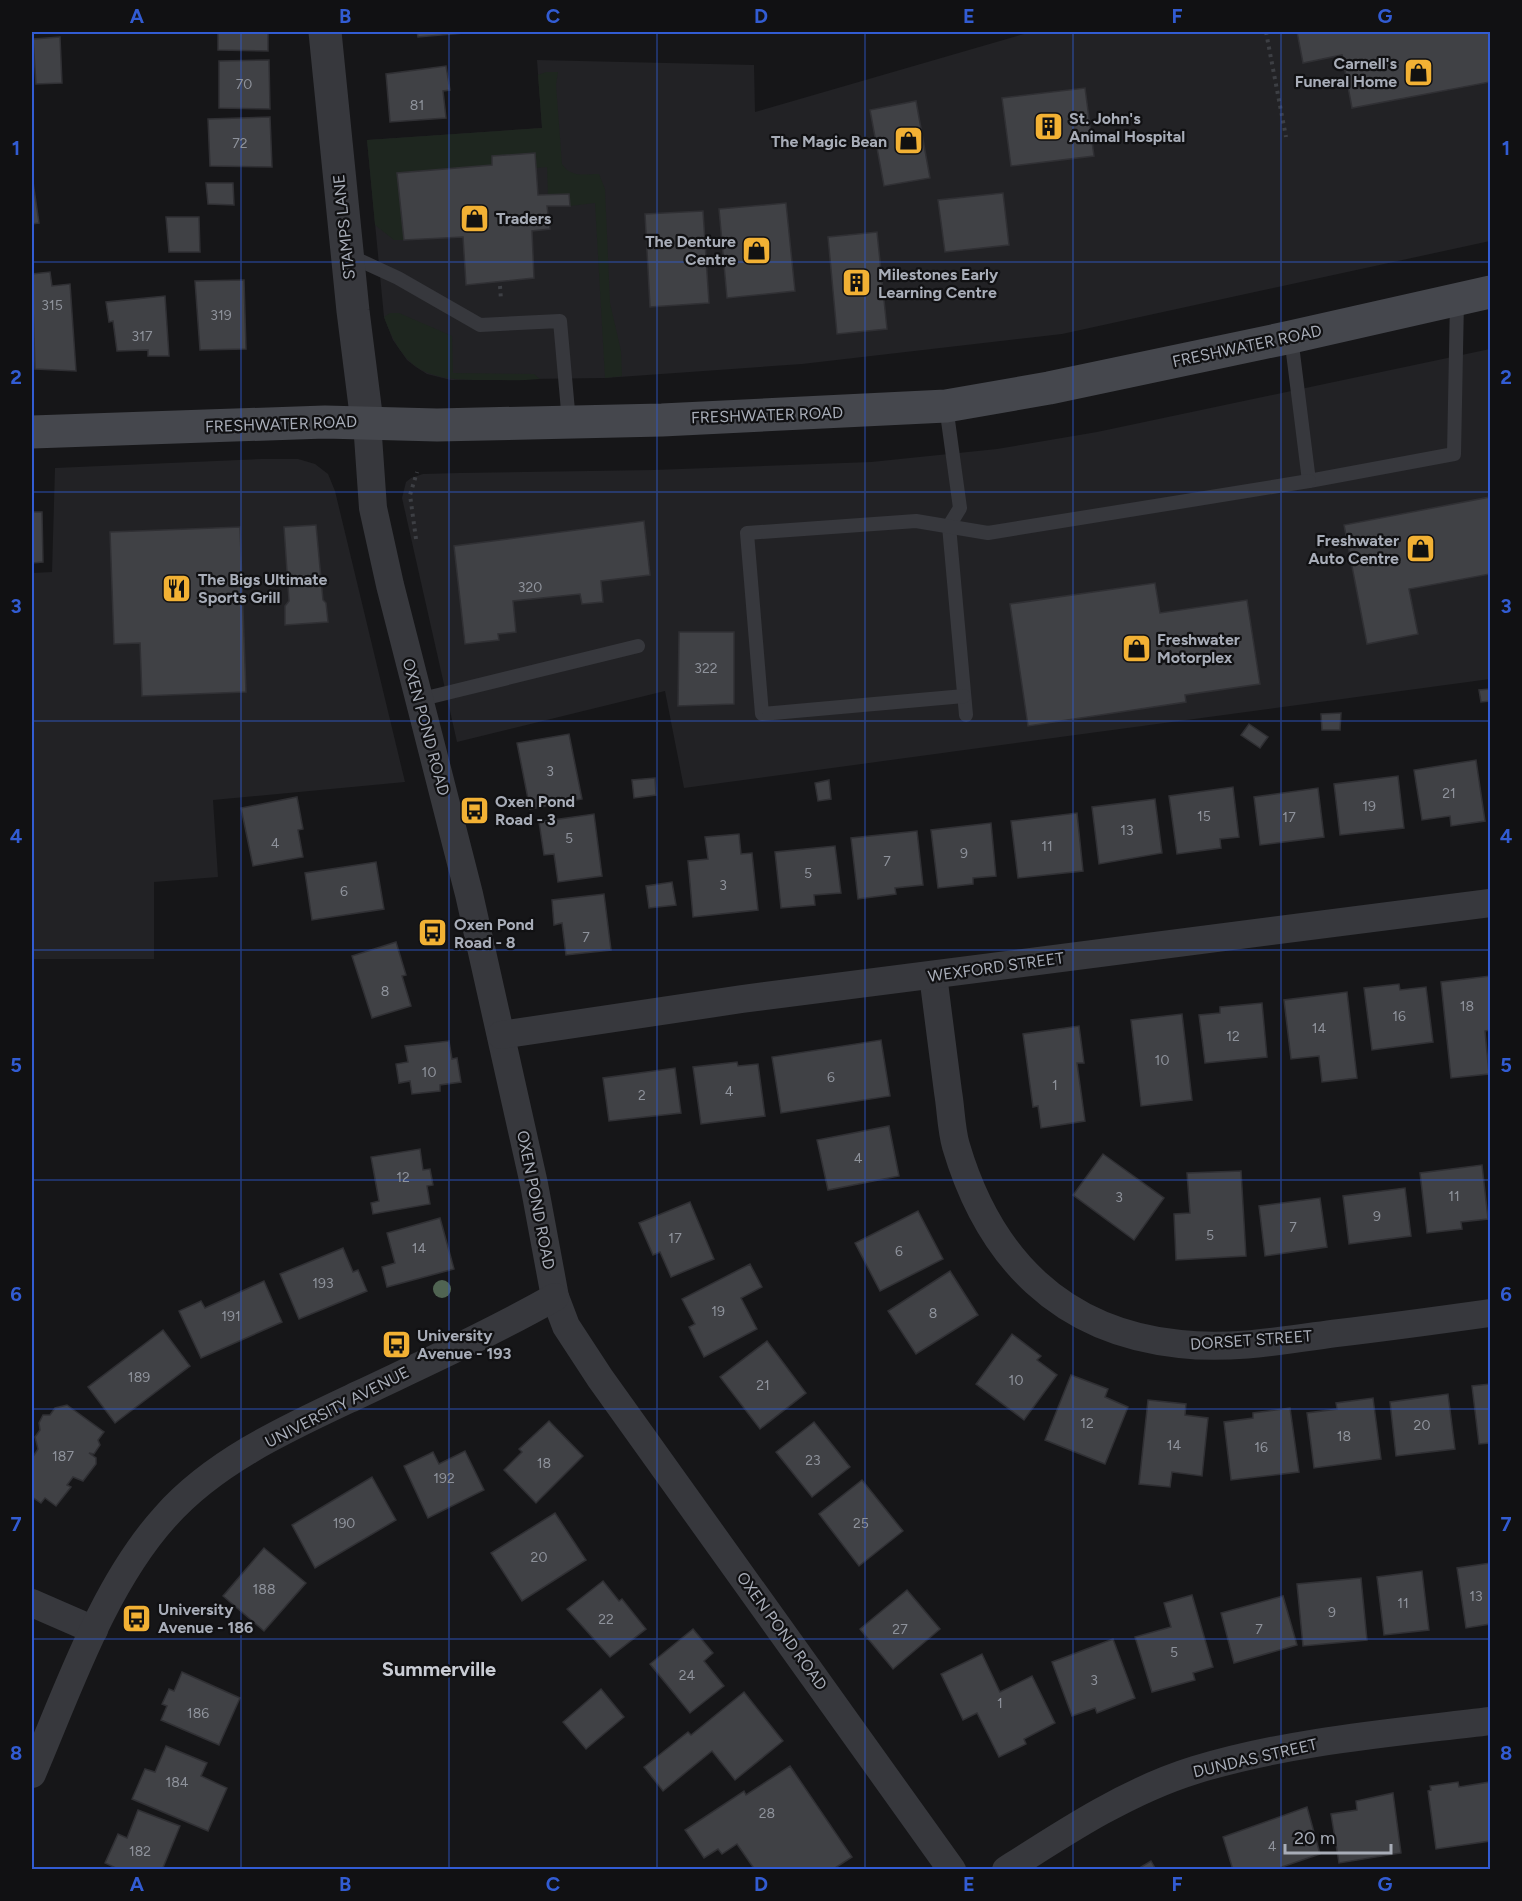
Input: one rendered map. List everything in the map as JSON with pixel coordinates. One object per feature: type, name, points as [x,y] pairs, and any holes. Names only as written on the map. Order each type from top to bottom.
[{"type":"main road","name":"FRESHWATER ROAD","points":[[32,432],[367,422],[437,425],[569,422],[946,406],[1049,388],[1491,292]]},
{"type":"street","name":"STAMPS LANE","points":[[325,32],[347,255],[367,422]]},
{"type":"street","name":"OXEN POND ROAD","points":[[367,422],[374,508],[418,700],[466,882],[534,1184],[555,1297],[566,1326],[581,1352],[952,1869]]},
{"type":"street","name":"WEXFORD STREET","points":[[501,1035],[615,1016],[1491,903]]},
{"type":"street","name":"DORSET STREET","points":[[933,975],[955,1144],[972,1192],[990,1231],[1014,1264],[1047,1294],[1089,1320],[1132,1337],[1181,1344],[1225,1345],[1282,1341],[1491,1313]]},
{"type":"street","name":"UNIVERSITY AVENUE","points":[[32,1774],[94,1630],[129,1565],[165,1517],[200,1484],[294,1426],[458,1347],[555,1297]]},
{"type":"street","points":[[32,1603],[94,1630]]},
{"type":"street","name":"DUNDAS STREET","points":[[1006,1869],[1086,1820],[1194,1770],[1257,1755],[1344,1739],[1491,1721]]},
{"type":"lane","points":[[347,255],[398,278],[480,325],[560,321],[569,422]]},
{"type":"lane","points":[[964,696],[762,714],[747,533],[916,522],[988,533],[1308,481],[1454,454],[1457,300]]},
{"type":"lane","points":[[1291,337],[1308,481]]},
{"type":"lane","points":[[946,406],[960,508],[949,526],[966,715]]},
{"type":"lane","points":[[418,700],[638,646]]},
{"type":"path","points":[[1266,32],[1286,137]]},
{"type":"shaded area","points":[[1031,32],[1490,32],[1490,241],[1062,334],[802,364],[605,378],[451,380],[427,374],[416,367],[407,360],[393,340],[384,317],[367,140],[542,128],[537,60],[754,65],[755,112]]},
{"type":"shaded area","points":[[558,72],[556,85],[562,164],[574,173],[599,174],[605,189],[610,303],[621,351],[622,376],[605,378],[595,203],[570,206],[548,195],[547,167],[536,168],[492,156],[492,165],[398,173],[404,240],[394,240],[375,225],[367,140],[542,128],[538,75]]},
{"type":"shaded area","points":[[390,313],[399,313],[452,336],[453,373],[534,374],[540,379],[464,380],[433,375],[420,369],[400,350],[384,317]]},
{"type":"shaded area","points":[[1490,349],[1490,679],[684,788],[665,691],[457,742],[402,498],[406,482],[411,478],[423,474],[653,470],[871,462],[997,449],[1097,432]]},
{"type":"shaded area","points":[[298,459],[315,464],[328,474],[335,491],[405,782],[213,800],[218,877],[154,882],[154,959],[32,959],[32,573],[52,572],[55,468]]},
{"type":"building","points":[[218,32],[268,32],[268,51],[218,50]]},
{"type":"building","points":[[417,32],[476,32],[418,37]]},
{"type":"building","name":"Carnell's Funeral Home","points":[[1297,32],[1490,32],[1490,82],[1352,108],[1342,55],[1303,63]]},
{"type":"building","points":[[60,37],[62,83],[36,84],[33,39]]},
{"type":"building","points":[[269,60],[270,109],[219,108],[219,61]]},
{"type":"building","points":[[446,66],[450,90],[443,91],[446,118],[390,122],[386,74]]},
{"type":"building","name":"St. John's Animal Hospital","points":[[1085,88],[1094,156],[1011,166],[1002,98]]},
{"type":"building","points":[[916,101],[930,178],[884,186],[870,110]]},
{"type":"building","points":[[270,117],[272,167],[210,166],[208,119]]},
{"type":"building","name":"Traders","points":[[535,153],[538,195],[569,194],[570,206],[547,206],[550,229],[532,231],[534,278],[466,285],[463,237],[404,240],[397,173],[492,165],[492,156]]},
{"type":"building","points":[[32,175],[39,223],[32,224]]},
{"type":"building","points":[[206,183],[233,183],[234,205],[208,204]]},
{"type":"building","points":[[1003,193],[1009,245],[945,252],[938,200]]},
{"type":"building","name":"The Denture Centre","points":[[786,203],[795,291],[727,298],[719,209]]},
{"type":"building","points":[[703,211],[709,303],[650,307],[645,214]]},
{"type":"building","points":[[166,217],[199,217],[200,252],[169,252]]},
{"type":"building","name":"Milestones Early Learning Centre","points":[[877,232],[887,329],[837,334],[828,237]]},
{"type":"building","points":[[50,272],[52,286],[70,284],[76,371],[35,369],[32,274]]},
{"type":"building","points":[[244,280],[246,349],[200,350],[195,281]]},
{"type":"building","points":[[165,296],[169,356],[148,356],[148,350],[117,351],[113,321],[109,322],[106,302]]},
{"type":"building","name":"Freshwater Auto Centre","points":[[1490,497],[1490,574],[1409,589],[1418,634],[1367,644],[1344,525]]},
{"type":"building","points":[[32,512],[42,512],[43,562],[32,563]]},
{"type":"building","points":[[644,521],[650,575],[601,581],[603,602],[582,604],[580,594],[513,601],[516,632],[498,634],[499,640],[465,644],[454,546]]},
{"type":"building","points":[[316,525],[323,600],[326,603],[328,622],[285,625],[285,606],[289,601],[284,527]]},
{"type":"building","name":"The Bigs Ultimate Sports Grill","points":[[240,527],[246,692],[142,696],[140,643],[114,644],[110,532]]},
{"type":"building","name":"Freshwater Motorplex","points":[[1155,583],[1160,613],[1247,600],[1260,684],[1185,695],[1186,702],[1028,726],[1010,604]]},
{"type":"building","points":[[679,632],[734,632],[734,704],[678,706]]},
{"type":"building","points":[[1490,689],[1490,701],[1481,702],[1479,690]]},
{"type":"building","points":[[1341,713],[1340,730],[1322,730],[1321,714]]},
{"type":"building","points":[[1249,724],[1268,737],[1260,748],[1241,735]]},
{"type":"building","points":[[569,734],[582,799],[530,809],[517,743]]},
{"type":"building","points":[[1476,760],[1485,821],[1451,826],[1450,816],[1422,820],[1414,770]]},
{"type":"building","points":[[1398,776],[1404,828],[1340,835],[1334,784]]},
{"type":"building","points":[[655,778],[656,795],[634,798],[632,780]]},
{"type":"building","points":[[829,780],[831,799],[818,801],[815,783]]},
{"type":"building","points":[[1233,787],[1239,837],[1220,839],[1221,848],[1177,854],[1169,796]]},
{"type":"building","points":[[1318,788],[1324,837],[1260,845],[1254,797]]},
{"type":"building","points":[[297,797],[303,829],[298,830],[303,857],[253,866],[241,808]]},
{"type":"building","points":[[1155,799],[1162,853],[1099,864],[1092,807]]},
{"type":"building","points":[[1077,813],[1083,871],[1018,878],[1011,821]]},
{"type":"building","points":[[594,814],[602,876],[558,882],[554,854],[544,855],[539,822]]},
{"type":"building","points":[[991,823],[996,876],[973,878],[973,884],[938,888],[931,830]]},
{"type":"building","points":[[917,831],[923,885],[895,888],[896,894],[858,899],[851,838]]},
{"type":"building","points":[[739,834],[741,854],[752,853],[758,910],[693,917],[688,861],[708,859],[705,837]]},
{"type":"building","points":[[835,846],[841,893],[814,895],[815,905],[781,908],[775,852]]},
{"type":"building","points":[[376,862],[384,909],[312,920],[305,873]]},
{"type":"building","points":[[672,882],[676,905],[649,908],[646,886]]},
{"type":"building","points":[[604,894],[611,950],[566,955],[562,923],[554,925],[552,900]]},
{"type":"building","points":[[396,942],[406,975],[402,976],[411,1006],[372,1018],[352,956]]},
{"type":"building","points":[[1490,976],[1490,1030],[1485,1031],[1489,1074],[1451,1078],[1441,982]]},
{"type":"building","points":[[1399,984],[1400,990],[1426,987],[1433,1042],[1372,1050],[1364,988]]},
{"type":"building","points":[[1347,992],[1357,1078],[1322,1082],[1319,1056],[1291,1059],[1284,1000]]},
{"type":"building","points":[[1262,1003],[1267,1057],[1205,1063],[1199,1015],[1220,1013],[1220,1007]]},
{"type":"building","points":[[1182,1014],[1192,1100],[1141,1106],[1131,1020]]},
{"type":"building","points":[[1079,1026],[1084,1063],[1077,1063],[1085,1121],[1041,1128],[1038,1106],[1033,1107],[1023,1034]]},
{"type":"building","points":[[881,1040],[890,1096],[781,1113],[772,1057]]},
{"type":"building","points":[[449,1041],[452,1059],[457,1058],[461,1082],[440,1085],[440,1091],[412,1094],[410,1081],[399,1083],[396,1064],[408,1062],[405,1046]]},
{"type":"building","points":[[737,1062],[738,1066],[758,1064],[765,1116],[701,1124],[693,1067]]},
{"type":"building","points":[[675,1068],[681,1113],[609,1121],[603,1078]]},
{"type":"building","points":[[889,1126],[899,1176],[828,1190],[817,1140]]},
{"type":"building","points":[[420,1149],[423,1170],[430,1169],[433,1185],[427,1186],[430,1204],[373,1214],[371,1203],[379,1201],[371,1157]]},
{"type":"building","points":[[1103,1154],[1164,1198],[1134,1240],[1073,1195]]},
{"type":"building","points":[[1482,1165],[1488,1219],[1461,1222],[1462,1229],[1427,1233],[1420,1173]]},
{"type":"building","points":[[1241,1171],[1246,1256],[1176,1260],[1174,1214],[1190,1213],[1187,1173]]},
{"type":"building","points":[[1405,1188],[1411,1236],[1349,1244],[1343,1196]]},
{"type":"building","points":[[1320,1198],[1327,1247],[1265,1256],[1259,1206]]},
{"type":"building","points":[[690,1202],[714,1259],[671,1277],[660,1252],[653,1255],[639,1223]]},
{"type":"building","points":[[918,1211],[943,1259],[880,1291],[855,1243]]},
{"type":"building","points":[[440,1218],[454,1269],[387,1287],[382,1267],[395,1263],[387,1233]]},
{"type":"building","points":[[343,1248],[353,1272],[358,1270],[367,1291],[299,1319],[280,1274]]},
{"type":"building","points":[[750,1264],[762,1287],[741,1298],[757,1329],[704,1357],[689,1327],[695,1324],[682,1299]]},
{"type":"building","points":[[950,1271],[978,1315],[916,1354],[888,1311]]},
{"type":"building","points":[[264,1281],[282,1322],[201,1358],[179,1311],[201,1301],[205,1308]]},
{"type":"building","points":[[163,1330],[190,1366],[115,1423],[88,1387]]},
{"type":"building","points":[[1012,1334],[1041,1356],[1037,1360],[1057,1375],[1024,1420],[976,1384]]},
{"type":"building","points":[[767,1341],[806,1393],[760,1429],[720,1377]]},
{"type":"building","points":[[1071,1375],[1108,1389],[1105,1397],[1128,1407],[1105,1464],[1045,1440]]},
{"type":"building","points":[[1490,1384],[1490,1443],[1479,1444],[1472,1386]]},
{"type":"building","points":[[1448,1394],[1455,1449],[1396,1456],[1390,1402]]},
{"type":"building","points":[[1373,1398],[1381,1459],[1314,1468],[1307,1413],[1337,1409],[1336,1403]]},
{"type":"building","points":[[1148,1400],[1186,1404],[1185,1415],[1208,1418],[1202,1476],[1172,1472],[1170,1487],[1139,1484]]},
{"type":"building","points":[[67,1405],[104,1432],[98,1440],[100,1445],[94,1454],[89,1453],[96,1458],[96,1464],[83,1481],[73,1477],[67,1485],[71,1487],[56,1506],[45,1498],[41,1503],[32,1497],[32,1458],[38,1449],[35,1437],[40,1430],[39,1423],[43,1415],[50,1415],[55,1408]]},
{"type":"building","points":[[1290,1408],[1299,1472],[1231,1480],[1224,1422],[1253,1418],[1253,1413]]},
{"type":"building","points":[[549,1421],[583,1456],[536,1503],[504,1470],[522,1452],[519,1449]]},
{"type":"building","points":[[814,1422],[850,1467],[812,1497],[776,1452]]},
{"type":"building","points":[[465,1451],[484,1490],[428,1518],[404,1466],[433,1452],[439,1464]]},
{"type":"building","points":[[372,1477],[396,1520],[315,1568],[292,1525]]},
{"type":"building","points":[[862,1480],[903,1531],[859,1566],[819,1514]]},
{"type":"building","points":[[555,1513],[586,1560],[522,1601],[491,1553]]},
{"type":"building","points":[[264,1548],[306,1583],[264,1631],[223,1596]]},
{"type":"building","points":[[1490,1563],[1490,1624],[1466,1628],[1457,1568]]},
{"type":"building","points":[[1422,1571],[1429,1630],[1384,1635],[1377,1577]]},
{"type":"building","points":[[1361,1578],[1367,1640],[1303,1646],[1297,1584]]},
{"type":"building","points":[[603,1581],[619,1601],[622,1599],[646,1629],[610,1657],[567,1609]]},
{"type":"building","points":[[907,1590],[940,1629],[893,1669],[860,1629]]},
{"type":"building","points":[[1192,1595],[1213,1667],[1193,1673],[1195,1680],[1152,1692],[1135,1637],[1171,1627],[1164,1603]]},
{"type":"building","points":[[1283,1596],[1297,1645],[1234,1663],[1221,1613]]},
{"type":"building","points":[[693,1629],[713,1653],[704,1661],[724,1686],[690,1713],[650,1664]]},
{"type":"building","points":[[1113,1639],[1135,1698],[1097,1713],[1095,1708],[1072,1716],[1052,1662]]},
{"type":"building","points":[[982,1654],[1000,1692],[1032,1676],[1055,1723],[1024,1739],[1026,1744],[999,1757],[977,1713],[963,1720],[941,1674]]},
{"type":"building","points":[[182,1672],[240,1698],[219,1745],[161,1720],[167,1706],[162,1704],[169,1689],[174,1691]]},
{"type":"building","points":[[601,1689],[624,1717],[586,1749],[563,1722]]},
{"type":"building","points":[[744,1692],[783,1741],[735,1780],[712,1751],[663,1791],[644,1767],[688,1732],[691,1735]]},
{"type":"building","points":[[166,1746],[207,1763],[201,1776],[227,1788],[208,1831],[132,1799],[145,1769],[155,1772]]},
{"type":"building","points":[[790,1766],[852,1857],[832,1870],[755,1870],[737,1844],[722,1854],[718,1849],[704,1858],[685,1830],[744,1791],[746,1795]]},
{"type":"building","points":[[1458,1782],[1459,1787],[1490,1782],[1490,1841],[1436,1849],[1428,1791],[1431,1790],[1430,1786]]},
{"type":"building","points":[[1393,1793],[1401,1853],[1339,1863],[1331,1814],[1357,1810],[1356,1801]]},
{"type":"building","points":[[1307,1807],[1320,1854],[1273,1870],[1233,1870],[1223,1837]]},
{"type":"building","points":[[138,1810],[180,1826],[162,1870],[120,1870],[105,1863],[118,1834],[127,1838]]},
{"type":"building","points":[[1151,1861],[1156,1870],[1136,1870]]},
{"type":"place","name":"Carnell's Funeral Home","points":[[1418,72]]},
{"type":"place","name":"St. John's Animal Hospital","points":[[1048,127]]},
{"type":"place","name":"The Magic Bean","points":[[908,141]]},
{"type":"place","name":"Traders","points":[[475,218]]},
{"type":"place","name":"The Denture Centre","points":[[757,250]]},
{"type":"place","name":"Milestones Early Learning Centre","points":[[857,283]]},
{"type":"place","name":"Freshwater Auto Centre","points":[[1420,549]]},
{"type":"place","name":"The Bigs Ultimate Sports Grill","points":[[177,588]]},
{"type":"place","name":"Freshwater Motorplex","points":[[1136,648]]},
{"type":"place","name":"Oxen Pond Road - 3","points":[[474,810]]},
{"type":"place","name":"Oxen Pond Road - 8","points":[[433,933]]},
{"type":"place","name":"University Avenue - 193","points":[[396,1344]]},
{"type":"place","name":"University Avenue - 186","points":[[137,1618]]},
{"type":"district","name":"Summerville","points":[[439,1669]]}]
